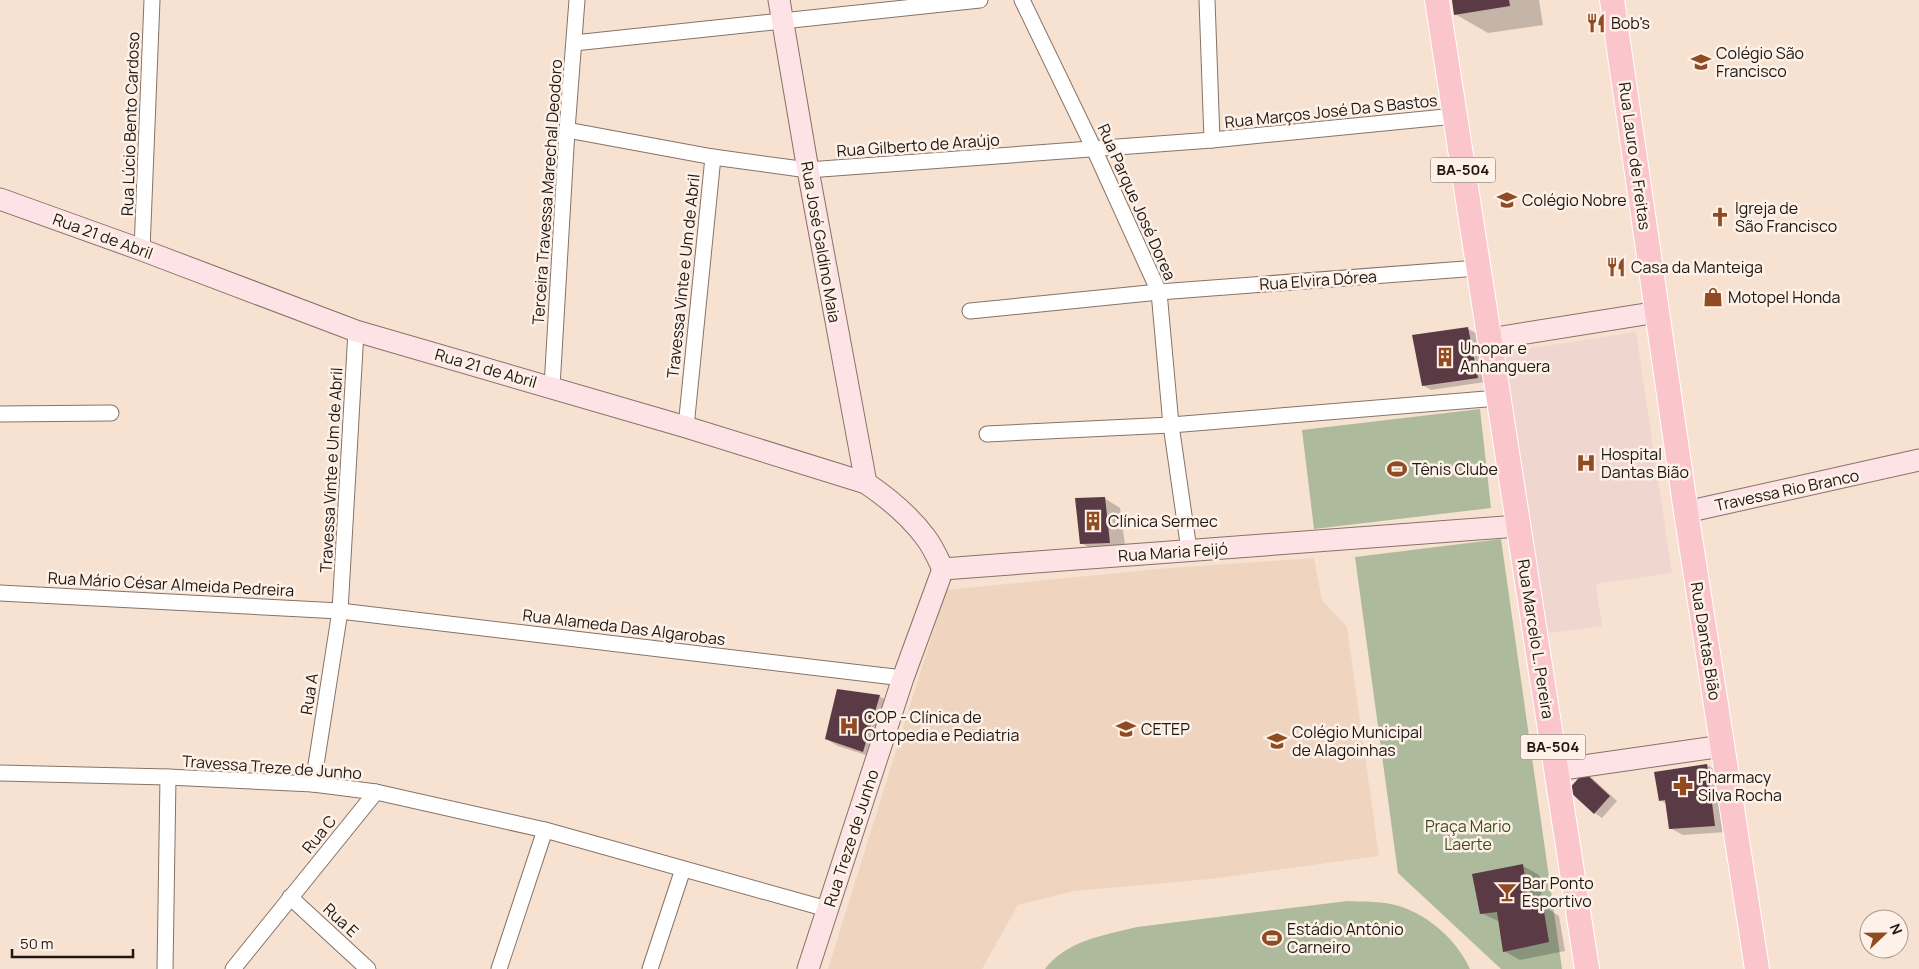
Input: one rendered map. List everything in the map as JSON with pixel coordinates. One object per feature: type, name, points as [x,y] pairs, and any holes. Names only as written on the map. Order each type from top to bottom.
[{"type":"main road","name":"BA-504","points":[[1437,0],[1489,340]]},
{"type":"main road","name":"Rua Lauro de Freitas","points":[[1612,0],[1658,312]]},
{"type":"main road","name":"Rua Dantas Bião","points":[[1658,312],[1686,512],[1757,969]]},
{"type":"main road","name":"Rua Marcelo L. Pereira","points":[[1489,340],[1587,969]]},
{"type":"street","name":"Rua Lúcio Bento Cardoso","points":[[142,250],[152,0]]},
{"type":"street","name":"Terceira Travessa Marechal Deodoro","points":[[552,387],[567,130],[577,0]]},
{"type":"street","name":"Rua José Galdino Maia","points":[[779,0],[808,170],[866,483]]},
{"type":"street","points":[[574,43],[980,0]]},
{"type":"street","name":"Rua Parque José Dorea","points":[[1022,0],[1094,149],[1159,292],[1171,425],[1189,550]]},
{"type":"street","points":[[1207,0],[1212,140]]},
{"type":"street","name":"Rua Marços José Da S Bastos","points":[[1094,149],[1212,140],[1455,116]]},
{"type":"street","name":"Rua Gilberto de Araújo","points":[[567,130],[713,158],[808,170],[1094,149]]},
{"type":"street","name":"Travessa Vinte e Um de Abril","points":[[686,427],[713,158]]},
{"type":"street","name":"Rua 21 de Abril","points":[[0,198],[356,331],[552,387],[866,483],[889,498],[909,518],[927,539],[943,569]]},
{"type":"street","name":"Rua Elvira Dórea","points":[[970,311],[1159,292],[1478,268]]},
{"type":"street","points":[[1489,340],[1658,312]]},
{"type":"street","name":"Travessa Vinte e Um de Abril","points":[[340,610],[356,331]]},
{"type":"street","points":[[987,434],[1171,425],[1498,398]]},
{"type":"street","points":[[0,414],[111,413]]},
{"type":"street","name":"Travessa Rio Branco","points":[[1888,468],[1919,453]]},
{"type":"street","name":"Travessa Rio Branco","points":[[1686,512],[1919,460]]},
{"type":"street","name":"Rua Maria Feijó","points":[[943,569],[1518,526]]},
{"type":"street","points":[[903,678],[943,569]]},
{"type":"street","name":"Rua Mário César Almeida Pedreira","points":[[0,593],[340,610]]},
{"type":"street","name":"Rua Alameda Das Algarobas","points":[[340,610],[903,678]]},
{"type":"street","name":"Rua A","points":[[313,784],[340,610]]},
{"type":"street","name":"Rua Treze de Junho","points":[[808,969],[903,678]]},
{"type":"street","points":[[1556,770],[1723,746]]},
{"type":"street","name":"Travessa Treze de Junho","points":[[0,773],[168,777],[313,784],[376,792],[544,830],[828,909]]},
{"type":"street","points":[[165,969],[168,777]]},
{"type":"street","name":"Rua C","points":[[233,969],[376,792]]},
{"type":"street","points":[[499,969],[544,830]]},
{"type":"street","points":[[650,969],[683,869]]},
{"type":"street","name":"Rua E","points":[[290,897],[368,969]]},
{"type":"shaded area","name":"Hospital Dantas Bião","points":[[1636,332],[1672,573],[1596,584],[1602,626],[1541,634],[1499,353]]},
{"type":"shaded area","points":[[1314,558],[1322,600],[1347,627],[1379,856],[1210,879],[1074,891],[1018,905],[982,969],[828,969],[946,590],[1169,568]]},
{"type":"green space","name":"Tênis Clube","points":[[1480,409],[1491,508],[1314,529],[1302,430]]},
{"type":"green space","name":"Praça Mario Laerte","points":[[1501,539],[1562,969],[1501,969],[1398,873],[1355,557]]},
{"type":"green space","name":"Estádio Antônio Carneiro","points":[[1348,901],[1386,903],[1415,912],[1427,919],[1448,937],[1457,947],[1470,969],[1045,969],[1054,959],[1086,940],[1137,927]]},
{"type":"building","points":[[1452,0],[1509,0],[1510,6],[1454,15]]},
{"type":"building","name":"Unopar e Anhanguera","points":[[1468,327],[1478,378],[1422,386],[1412,335]]},
{"type":"building","name":"Clínica Sermec","points":[[1105,497],[1110,543],[1080,544],[1075,498]]},
{"type":"building","name":"COP - Clínica de Ortopedia e Pediatria","points":[[837,689],[880,695],[863,752],[825,739]]},
{"type":"building","name":"Pharmacy Silva Rocha","points":[[1707,764],[1715,826],[1669,829],[1665,800],[1659,801],[1654,772]]},
{"type":"building","points":[[1584,772],[1610,796],[1594,814],[1568,790]]},
{"type":"building","points":[[1523,864],[1529,907],[1543,905],[1549,942],[1503,952],[1497,912],[1480,914],[1472,874]]},
{"type":"place","name":"Bob's","points":[[1596,23]]},
{"type":"place","name":"Colégio São Francisco","points":[[1701,62]]},
{"type":"place","name":"Colégio Nobre","points":[[1507,200]]},
{"type":"place","name":"Igreja de São Francisco","points":[[1720,217]]},
{"type":"place","name":"Casa da Manteiga","points":[[1616,267]]},
{"type":"place","name":"Motopel Honda","points":[[1713,297]]},
{"type":"place","name":"Unopar e Anhanguera","points":[[1445,357]]},
{"type":"place","name":"Hospital Dantas Bião","points":[[1586,463]]},
{"type":"place","name":"Tênis Clube","points":[[1397,469]]},
{"type":"place","name":"Clínica Sermec","points":[[1093,521]]},
{"type":"place","name":"COP - Clínica de Ortopedia e Pediatria","points":[[849,726]]},
{"type":"place","name":"CETEP","points":[[1126,729]]},
{"type":"place","name":"Colégio Municipal de Alagoinhas","points":[[1277,741]]},
{"type":"place","name":"Pharmacy Silva Rocha","points":[[1683,786]]},
{"type":"place","name":"Bar Ponto Esportivo","points":[[1507,892]]},
{"type":"place","name":"Estádio Antônio Carneiro","points":[[1272,938]]}]
